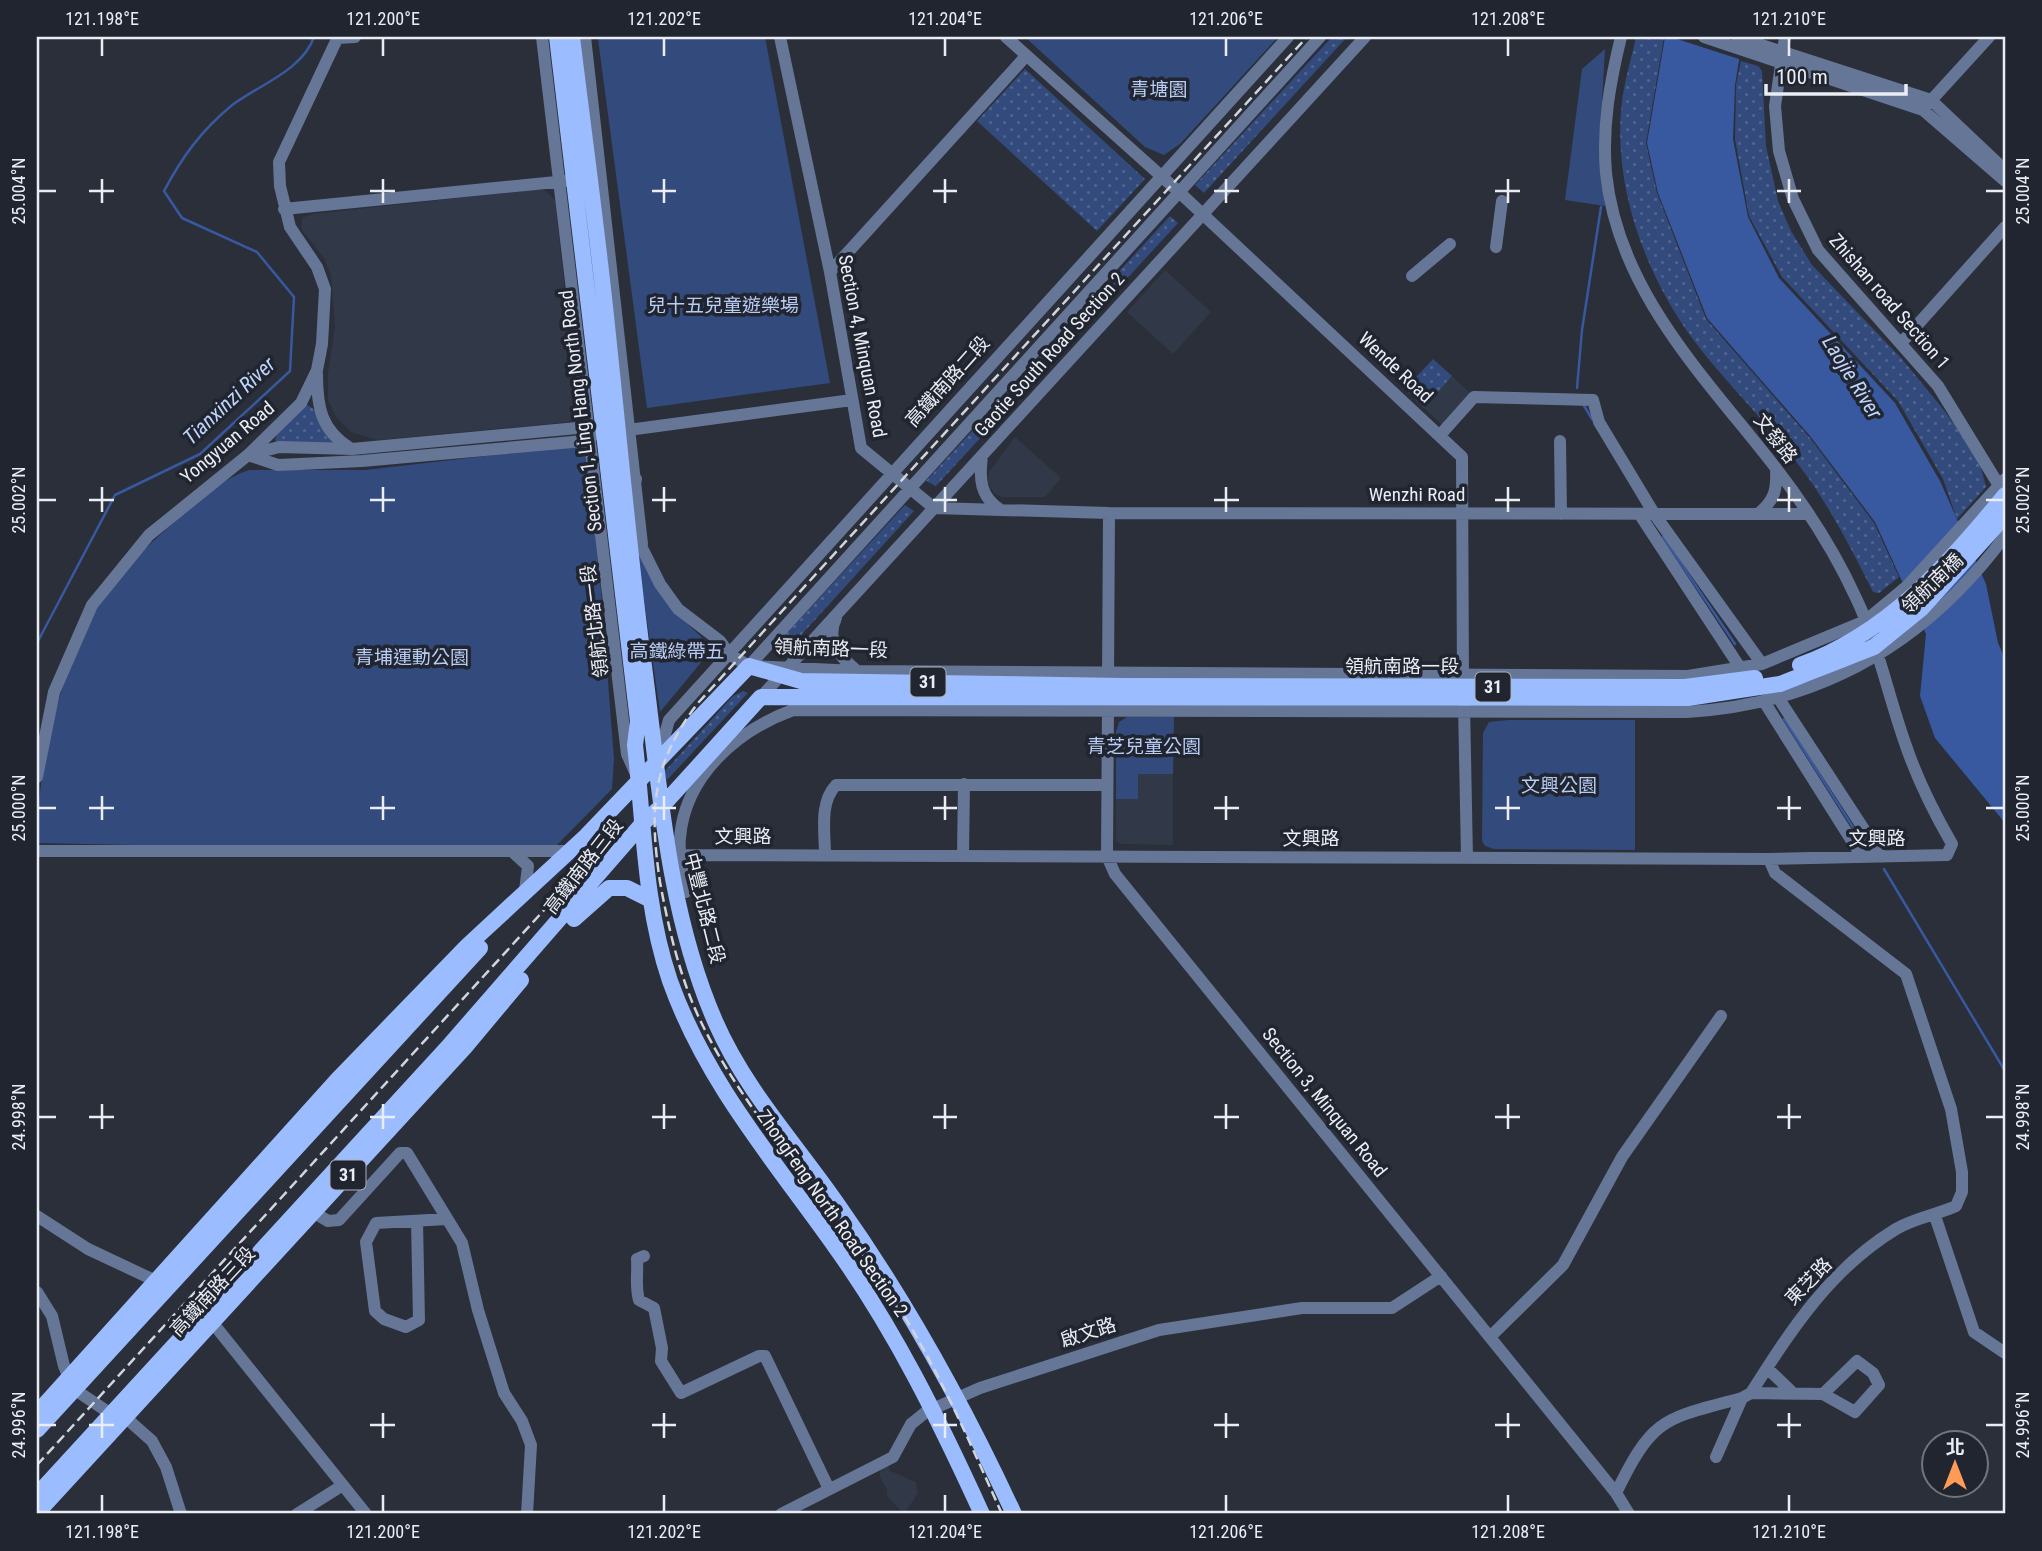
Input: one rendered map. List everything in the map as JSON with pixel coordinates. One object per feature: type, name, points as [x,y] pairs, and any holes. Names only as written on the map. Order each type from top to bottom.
[{"type":"main road","name":"Section 1, Ling Hang North Road","points":[[557,37],[581,179],[611,433],[638,721],[635,745],[639,781]]},
{"type":"main road","name":"Section 1, Ling Hang North Road","points":[[572,37],[581,179]]},
{"type":"main road","name":"Section 1, Ling Hang North Road","points":[[611,433],[627,528],[657,764]]},
{"type":"main road","name":"31","points":[[1985,531],[2004,489]]},
{"type":"main road","name":"31","points":[[1985,531],[2005,516]]},
{"type":"main road","name":"領航南橋","points":[[1888,627],[1922,608],[1985,531]]},
{"type":"main road","name":"領航南路一段","points":[[808,697],[1108,692],[1464,693],[1685,687],[1777,674],[1872,639],[1888,627]]},
{"type":"main road","points":[[574,919],[609,888],[627,888],[649,898],[639,781],[749,666]]},
{"type":"main road","name":"領航南路一段","points":[[749,666],[785,671],[802,681],[1108,692]]},
{"type":"main road","name":"31","points":[[642,824],[663,805],[761,697],[808,697]]},
{"type":"main road","name":"中豐北路二段","points":[[657,764],[675,888],[715,1021],[754,1092],[836,1202],[907,1306],[958,1398]]},
{"type":"main road","name":"高鐵南路三段","points":[[37,1413],[71,1383],[570,851],[639,781]]},
{"type":"main road","name":"高鐵南路三段","points":[[37,1513],[118,1415],[272,1239],[501,988],[642,824]]},
{"type":"main road","name":"高鐵南路三段","points":[[37,1495],[212,1322],[465,1047],[558,933],[574,919],[622,856],[642,824]]},
{"type":"main road","name":"高鐵南路三段","points":[[37,1430],[71,1383],[156,1281],[337,1080],[525,891],[570,851]]},
{"type":"main road","points":[[558,933],[598,874]]},
{"type":"main road","name":"ZhongFeng North Road Section 2","points":[[649,898],[671,983],[724,1095],[876,1307],[933,1408],[982,1514]]},
{"type":"main road","points":[[216,1215],[267,1177]]},
{"type":"main road","points":[[272,1239],[313,1212]]},
{"type":"main road","points":[[958,1398],[1014,1514]]},
{"type":"street","points":[[338,37],[355,37]]},
{"type":"street","name":"Yongyuan Road","points":[[37,777],[54,692],[92,605],[149,535],[248,455],[302,403],[317,370],[322,344],[325,289],[317,267],[290,227],[284,209],[279,162],[338,37]]},
{"type":"street","points":[[542,37],[581,179]]},
{"type":"street","points":[[585,37],[581,179],[611,433],[636,480],[643,548]]},
{"type":"street","name":"Section 4, Minquan Road","points":[[780,37],[830,272],[860,448],[893,472],[934,508]]},
{"type":"street","name":"Wende Road","points":[[1006,37],[1179,192],[1441,434],[1462,457],[1467,858]]},
{"type":"street","name":"高鐵南路二段","points":[[657,764],[669,720],[1287,37]]},
{"type":"street","name":"Gaotie South Road Section 2","points":[[749,666],[1320,37]]},
{"type":"street","name":"Gaotie South Road Section 2","points":[[761,697],[1365,37]]},
{"type":"street","name":"文發路","points":[[1621,37],[1607,96],[1605,145],[1611,197],[1627,254],[1673,341],[1776,468],[1809,514],[1857,598],[1913,767],[1952,844],[1951,851],[1941,856]]},
{"type":"street","points":[[1703,37],[1781,56],[1927,105],[2005,170]]},
{"type":"street","points":[[1737,37],[1763,51]]},
{"type":"street","name":"Zhishan road Section 1","points":[[1785,37],[1776,106],[1779,151],[1793,199],[1818,250],[1856,296],[1902,342],[1938,386],[2004,489]]},
{"type":"street","points":[[1927,105],[1989,37]]},
{"type":"street","points":[[830,272],[1026,56]]},
{"type":"street","points":[[1927,105],[2005,181]]},
{"type":"street","points":[[284,209],[581,179]]},
{"type":"street","points":[[1496,247],[1502,201]]},
{"type":"street","points":[[1902,342],[2005,227]]},
{"type":"street","points":[[1412,276],[1450,244]]},
{"type":"street","points":[[317,370],[317,405],[325,424],[336,439],[352,449],[362,461]]},
{"type":"street","points":[[1441,434],[1474,397],[1592,400],[1599,422],[1655,515],[1762,664]]},
{"type":"street","points":[[248,455],[278,465],[362,461],[578,442],[611,433],[852,400]]},
{"type":"street","points":[[248,455],[279,447],[352,449],[577,428],[611,433]]},
{"type":"street","points":[[1560,441],[1561,514]]},
{"type":"street","points":[[982,456],[981,485],[985,495],[1001,510]]},
{"type":"street","points":[[1758,514],[1771,504],[1775,494],[1776,468]]},
{"type":"street","points":[[636,480],[627,528],[643,548],[660,584],[678,609],[720,641],[729,654],[749,666]]},
{"type":"street","points":[[934,508],[1109,513],[1107,856]]},
{"type":"street","name":"Wenzhi Road","points":[[1109,513],[1809,514]]},
{"type":"street","points":[[1640,515],[1741,669]]},
{"type":"street","name":"31","points":[[1985,531],[2005,536]]},
{"type":"street","name":"領航南橋","points":[[1888,627],[1907,586],[1985,531]]},
{"type":"street","points":[[838,613],[833,624],[835,648],[857,671]]},
{"type":"street","name":"領航南路一段","points":[[1464,693],[1687,712],[1765,703],[1779,699],[1888,627]]},
{"type":"street","name":"領航南路一段","points":[[856,710],[1108,692],[1464,693],[1688,676],[1741,669],[1872,639]]},
{"type":"street","name":"領航南路一段","points":[[785,671],[857,671],[1108,692]]},
{"type":"street","name":"31","points":[[808,697],[856,710]]},
{"type":"street","points":[[1779,699],[1882,857]]},
{"type":"street","points":[[1765,703],[1862,856]]},
{"type":"street","points":[[686,892],[680,855],[683,814],[695,787],[716,760],[746,733],[766,720],[793,710],[856,710]]},
{"type":"street","points":[[963,855],[964,784]]},
{"type":"street","points":[[825,855],[827,794],[836,785],[1107,785]]},
{"type":"street","points":[[37,851],[570,851]]},
{"type":"street","points":[[514,853],[528,866],[525,891]]},
{"type":"street","name":"文興路","points":[[680,855],[1769,859],[1941,856]]},
{"type":"street","name":"Section 3, Minquan Road","points":[[1107,856],[1115,874],[1616,1493],[1629,1514]]},
{"type":"street","points":[[1769,859],[1775,873],[1906,974],[1914,990],[1951,1109],[1962,1172],[1962,1192],[1956,1206],[1935,1216],[1974,1332],[2005,1353]]},
{"type":"street","points":[[1490,1338],[1563,1265],[1622,1157],[1721,1016]]},
{"type":"street","points":[[313,1212],[328,1222],[339,1220],[400,1153],[407,1153],[462,1243],[478,1310],[504,1393],[522,1421],[531,1445],[527,1514]]},
{"type":"street","points":[[37,1216],[88,1249],[156,1281]]},
{"type":"street","name":"東芝路","points":[[1716,1457],[1746,1396],[1799,1317],[1828,1284],[1894,1230],[1912,1221],[1935,1216]]},
{"type":"street","points":[[417,1221],[419,1320],[405,1327],[384,1319],[374,1311],[366,1242],[376,1223],[447,1219]]},
{"type":"street","points":[[644,1256],[637,1259],[639,1276],[635,1286],[639,1300],[654,1308],[662,1348],[661,1361],[681,1394],[759,1356],[765,1356],[829,1489]]},
{"type":"street","name":"啟文路","points":[[781,1514],[893,1457],[911,1424],[933,1408],[980,1388],[1159,1330],[1302,1308],[1392,1308],[1441,1276]]},
{"type":"street","points":[[37,1292],[52,1315],[71,1383],[152,1441],[166,1467],[181,1514]]},
{"type":"street","points":[[212,1322],[366,1514]]},
{"type":"street","points":[[1990,1345],[2005,1337]]},
{"type":"street","points":[[1767,1368],[1792,1392]]},
{"type":"street","points":[[1616,1493],[1648,1435],[1675,1416],[1746,1396],[1792,1392],[1823,1394]]},
{"type":"street","points":[[297,1514],[343,1485]]},
{"type":"shaded area","points":[[544,190],[555,200],[577,404],[573,419],[568,422],[377,440],[351,432],[336,417],[328,400],[328,373],[335,327],[331,275],[324,258],[301,229],[302,218],[312,214]]},
{"type":"shaded area","points":[[1165,270],[1211,312],[1173,354],[1127,312]]},
{"type":"shaded area","points":[[1452,376],[1471,394],[1442,425],[1424,408]]},
{"type":"shaded area","points":[[1015,437],[1061,478],[1045,497],[1001,497],[994,493],[988,483],[989,472]]},
{"type":"shaded area","points":[[1138,774],[1173,774],[1173,845],[1121,844],[1116,841],[1116,799],[1138,799]]},
{"type":"shaded area","points":[[888,1464],[890,1471],[916,1482],[918,1493],[904,1514],[887,1496],[880,1477],[880,1468]]},
{"type":"green space","name":"兒十五兒童遊樂場","points":[[765,37],[830,383],[647,408],[598,39]]},
{"type":"green space","name":"青塘園","points":[[1025,37],[1278,37],[1180,144],[1164,155],[1145,147]]},
{"type":"green space","points":[[1332,37],[1347,37],[1204,193],[1195,185]]},
{"type":"green space","points":[[1636,37],[1664,37],[1646,143],[1657,193],[1706,319],[1810,438],[1874,523],[1899,577],[1879,593],[1873,592],[1837,524],[1807,476],[1783,444],[1717,369],[1674,312],[1645,254],[1626,190],[1621,158],[1623,94]]},
{"type":"green space","points":[[1605,49],[1600,138],[1605,206],[1565,200],[1582,69]]},
{"type":"green space","points":[[1741,61],[1758,66],[1762,71],[1766,146],[1778,201],[1791,231],[1812,265],[1902,359],[1978,456],[1986,487],[1957,519],[1943,479],[1898,401],[1782,277],[1749,216],[1735,139],[1736,85]]},
{"type":"green space","points":[[1025,69],[1145,179],[1097,231],[977,121]]},
{"type":"green space","points":[[1170,216],[1178,223],[936,486],[926,481]]},
{"type":"green space","points":[[1433,359],[1452,376],[1424,408],[1405,389]]},
{"type":"green space","points":[[306,404],[315,410],[333,442],[329,447],[280,446],[275,440],[277,434]]},
{"type":"green space","name":"青埔運動公園","points":[[582,445],[590,450],[614,759],[612,789],[555,847],[379,850],[37,843],[41,782],[54,717],[63,685],[87,625],[102,599],[128,566],[158,536],[212,491],[249,470],[365,470]]},
{"type":"green space","points":[[905,505],[914,511],[783,655],[773,648]]},
{"type":"green space","name":"高鐵綠帶五","points":[[636,544],[678,615],[713,648],[660,712]]},
{"type":"green space","points":[[743,691],[748,693],[667,780],[664,772],[733,696]]},
{"type":"green space","name":"青芝兒童公園","points":[[1127,717],[1174,717],[1173,774],[1138,774],[1138,799],[1116,799],[1116,732],[1119,722]]},
{"type":"green space","name":"文興公園","points":[[1635,720],[1635,850],[1494,849],[1485,846],[1482,841],[1483,733],[1489,722]]},
{"type":"water","name":"Laojie River","points":[[1665,37],[1743,37],[1735,85],[1733,139],[1748,217],[1779,278],[1895,403],[1940,481],[1986,584],[1998,643],[2005,659],[2005,823],[1935,738],[1920,696],[1926,634],[1875,522],[1810,436],[1707,318],[1658,193],[1647,143]]},
{"type":"pier","points":[[1671,37],[1746,37],[1742,60]]},
{"type":"waterway","name":"Tianxinzi River","points":[[37,643],[115,495],[200,454],[290,371],[294,297],[257,252],[182,218],[164,191],[185,156],[210,125],[242,98],[290,68],[308,49],[314,37]]},
{"type":"waterway","points":[[1577,388],[1582,330],[1601,207]]},
{"type":"waterway","points":[[1583,404],[1592,419]]},
{"type":"waterway","points":[[1663,537],[1735,644]]},
{"type":"waterway","points":[[1784,719],[1861,840]]},
{"type":"waterway","points":[[1884,869],[2005,1071]]},
{"type":"railway","points":[[1002,1514],[924,1349],[869,1264],[745,1097],[704,1028],[682,975],[660,882],[655,832],[658,788],[671,746],[698,703],[1307,37]]},
{"type":"railway","points":[[37,1465],[545,909]]}]
